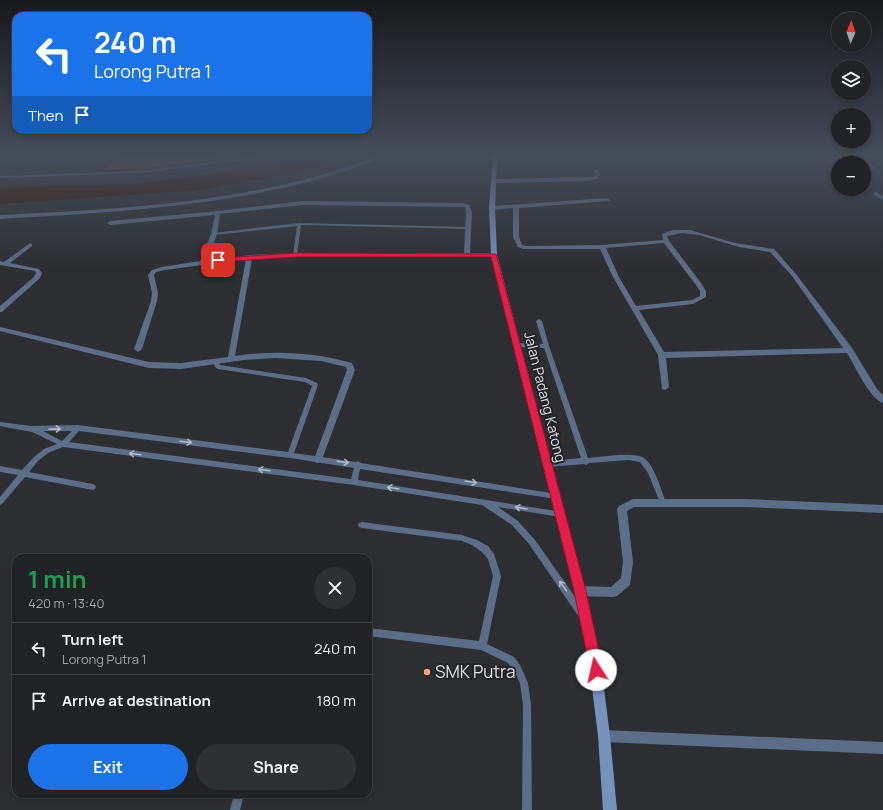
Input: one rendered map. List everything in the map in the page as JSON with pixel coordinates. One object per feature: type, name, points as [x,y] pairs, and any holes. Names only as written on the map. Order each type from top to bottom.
[{"type":"street","points":[[0,217],[118,210],[249,194]]},
{"type":"street","name":"Jalan Padang Katong","points":[[494,194],[492,208],[494,255],[580,591],[594,656],[604,736],[610,810]]},
{"type":"street","points":[[883,195],[876,194],[883,198]]},
{"type":"street","points":[[492,208],[607,200]]},
{"type":"street","points":[[110,223],[218,213],[303,202],[456,204],[467,206],[469,209],[467,254]]},
{"type":"street","points":[[516,207],[516,236],[520,246],[530,250],[602,247],[666,241]]},
{"type":"street","points":[[203,262],[214,234],[218,213]]},
{"type":"street","points":[[635,308],[692,302],[703,297],[703,292],[699,284],[666,241],[664,235],[670,232],[688,232],[708,235],[744,246],[772,250],[794,275],[849,350],[874,391],[883,400]]},
{"type":"street","points":[[3,263],[30,245]]},
{"type":"street","points":[[602,247],[616,277],[662,355],[665,387]]},
{"type":"street","points":[[138,349],[154,300],[155,293],[151,275],[158,269],[248,257],[296,255],[494,255]]},
{"type":"street","points":[[231,359],[248,257]]},
{"type":"street","points":[[0,310],[39,275],[37,270],[3,263]]},
{"type":"street","points":[[0,329],[149,365],[171,368],[194,366],[231,359],[270,356],[294,356],[349,365],[351,370],[318,459]]},
{"type":"street","points":[[662,355],[849,350]]},
{"type":"street","points":[[580,591],[613,592],[626,581],[628,562],[622,509],[633,504],[746,503],[883,509]]},
{"type":"street","points":[[604,736],[883,748]]},
{"type":"lane","points":[[214,234],[299,224],[468,228]]},
{"type":"lane","points":[[296,255],[299,224]]},
{"type":"lane","points":[[539,321],[546,346],[586,462]]},
{"type":"lane","points":[[518,345],[546,346]]},
{"type":"lane","points":[[216,362],[218,367],[306,380],[315,385],[290,455]]},
{"type":"lane","points":[[0,424],[31,429],[78,428],[290,455],[358,464],[556,496]]},
{"type":"lane","points":[[0,502],[36,458],[46,451],[63,444],[78,428]]},
{"type":"lane","points":[[31,429],[63,444],[354,482],[560,514]]},
{"type":"lane","points":[[548,464],[586,462],[628,457],[642,460],[651,471],[663,503]]},
{"type":"lane","points":[[354,482],[358,464]]},
{"type":"lane","points":[[0,469],[93,487]]},
{"type":"lane","points":[[483,501],[515,523],[528,537],[586,618]]},
{"type":"lane","points":[[362,525],[462,538],[474,542],[485,549],[490,557],[497,576],[482,646]]},
{"type":"lane","points":[[372,632],[482,646],[511,660],[517,668],[524,683],[528,705],[527,810]]},
{"type":"lane","points":[[235,810],[239,798]]},
{"type":"shaded area","points":[[0,194],[146,194],[0,204]]},
{"type":"place","name":"SMK Putra","points":[[427,672]]},
{"type":"route","points":[[218,260],[296,255],[494,255],[504,289],[564,533],[580,591],[596,670]]}]
